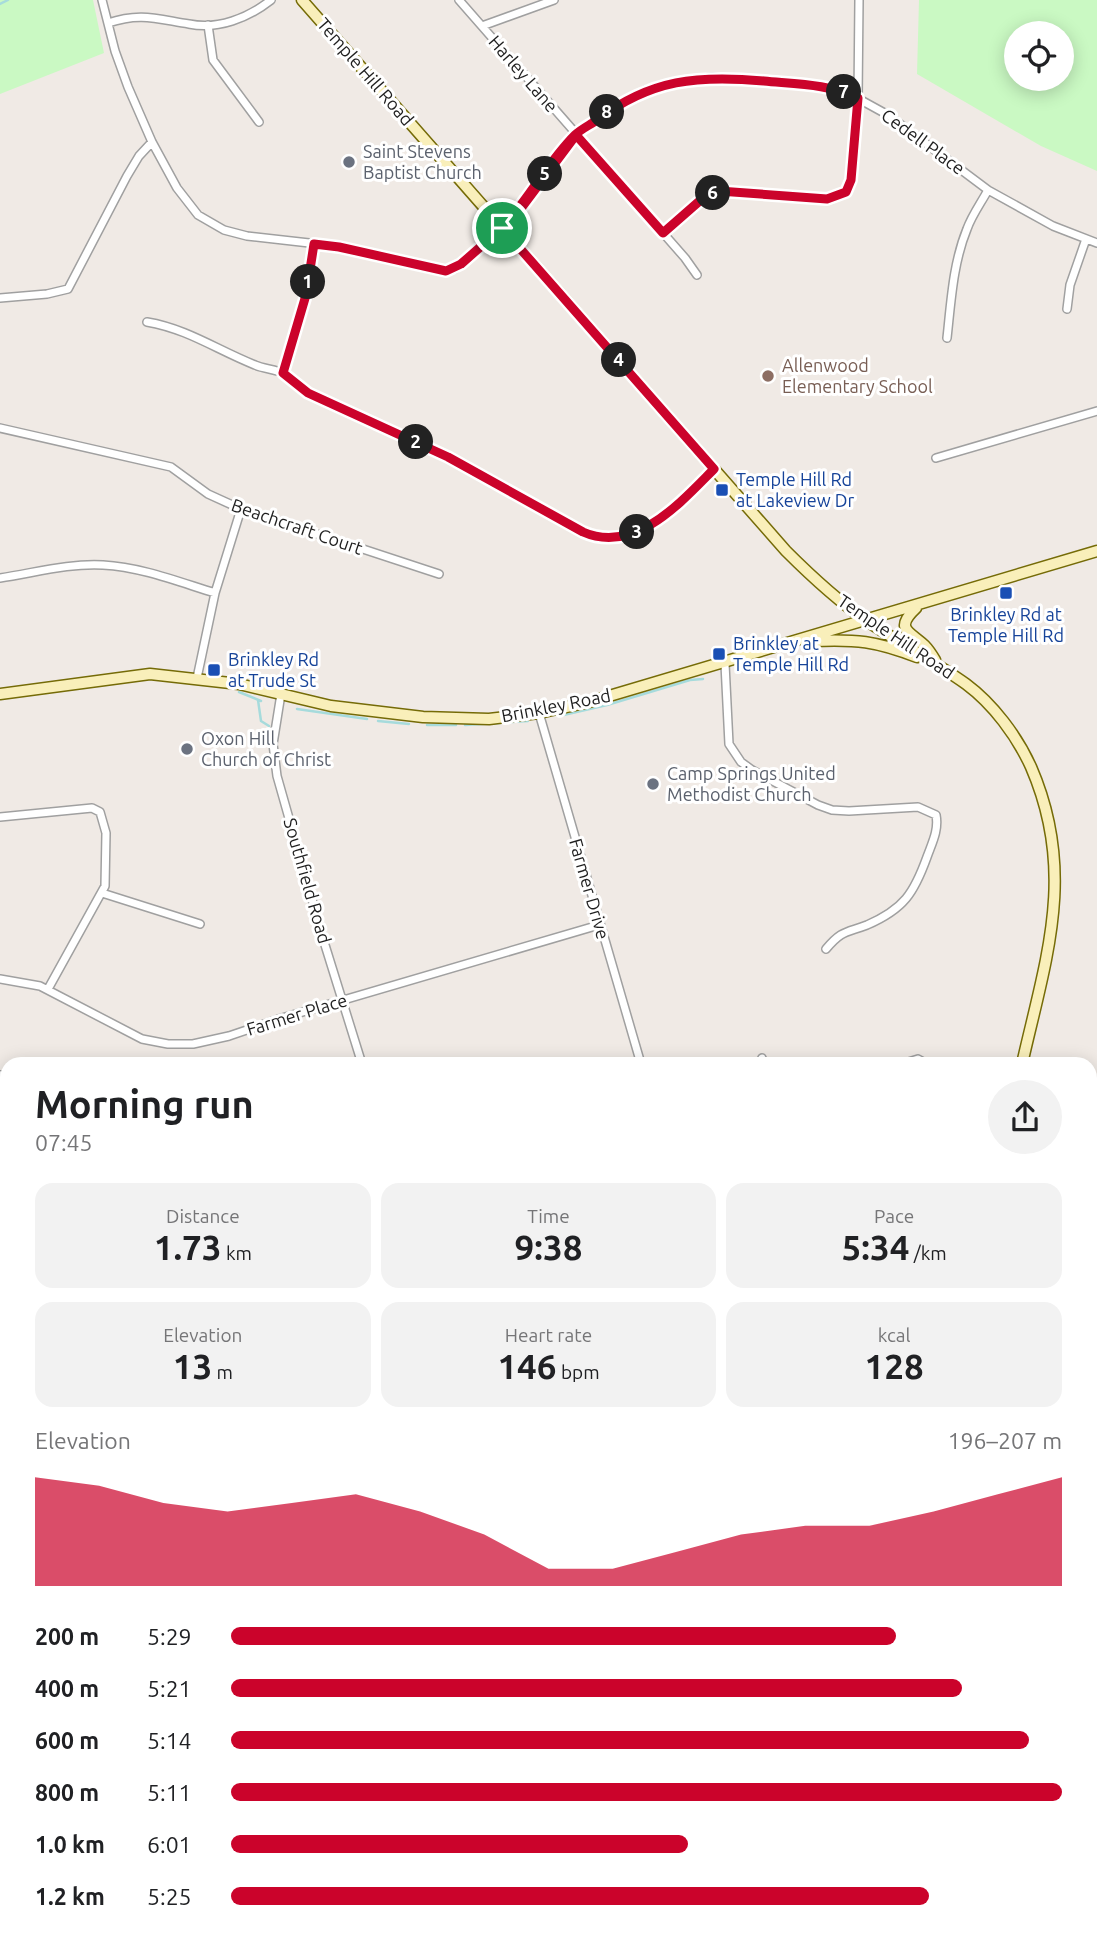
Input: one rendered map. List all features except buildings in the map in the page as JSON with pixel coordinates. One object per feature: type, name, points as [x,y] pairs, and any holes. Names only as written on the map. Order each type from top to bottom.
[{"type":"main road","name":"Temple Hill Road","points":[[302,0],[806,571],[866,620],[968,686],[1012,733],[1029,763],[1048,814],[1055,859],[1054,918],[1024,1057]]},
{"type":"main road","name":"Brinkley Road","points":[[0,694],[150,674],[197,678],[365,712],[489,719],[539,713],[589,702],[725,664],[1097,551]]},
{"type":"main road","points":[[919,605],[905,620],[904,625],[907,632],[927,647],[937,664]]},
{"type":"main road","points":[[797,641],[841,640],[883,644],[937,664]]},
{"type":"street","name":"Cedell Place","points":[[102,0],[128,87],[152,142],[184,200],[211,224],[247,236],[339,247],[446,271],[461,264],[502,228],[519,211],[576,135],[619,104],[637,94],[667,84],[693,79],[730,78],[805,85],[839,91],[858,98],[888,115],[988,190],[1053,226],[1097,243]]},
{"type":"street","points":[[108,23],[142,16],[208,25],[226,23],[246,16],[271,0]]},
{"type":"street","name":"Harley Lane","points":[[458,0],[663,233],[696,275]]},
{"type":"street","points":[[482,26],[554,0]]},
{"type":"street","points":[[663,233],[703,198],[719,191],[827,199],[846,192],[851,180],[858,98],[859,0]]},
{"type":"street","points":[[208,25],[213,60],[259,122]]},
{"type":"street","points":[[0,298],[47,294],[68,289],[127,176],[139,156],[152,142]]},
{"type":"street","points":[[947,338],[952,292],[962,242],[971,219],[988,190]]},
{"type":"street","points":[[1067,309],[1070,285],[1086,239]]},
{"type":"street","points":[[283,373],[306,295],[314,244]]},
{"type":"street","points":[[147,321],[188,333],[254,365],[283,373],[308,393],[459,463],[575,528],[595,536],[626,536],[647,527],[662,518],[714,469]]},
{"type":"street","points":[[936,458],[1097,411]]},
{"type":"street","name":"Beachcraft Court","points":[[0,428],[171,467],[208,494],[241,509],[439,574]]},
{"type":"street","points":[[197,678],[215,593],[241,509]]},
{"type":"street","points":[[0,578],[72,566],[101,565],[137,571],[215,593]]},
{"type":"street","points":[[725,664],[729,744],[741,762],[832,810],[918,807],[936,815],[938,825],[910,897],[868,924],[839,934],[826,949]]},
{"type":"street","name":"Southfield Road","points":[[281,694],[274,732],[274,758],[341,1000],[360,1057]]},
{"type":"street","name":"Farmer Drive","points":[[539,713],[639,1057]]},
{"type":"street","points":[[0,817],[86,807],[97,809],[103,818],[106,833],[106,878],[102,893],[48,989]]},
{"type":"street","points":[[102,893],[201,924]]},
{"type":"street","name":"Farmer Place","points":[[0,979],[33,983],[142,1039],[180,1045],[220,1039],[341,1000],[599,925]]},
{"type":"green space","points":[[0,0],[93,0],[104,53],[0,94]]},
{"type":"green space","points":[[919,0],[1097,0],[1097,171],[1041,146],[917,74]]},
{"type":"waterway","points":[[0,4],[8,0]]},
{"type":"waterway","points":[[559,716],[607,705],[690,680],[703,679]]},
{"type":"waterway","points":[[239,692],[261,701]]},
{"type":"waterway","points":[[258,700],[261,721],[269,726]]},
{"type":"waterway","points":[[297,709],[367,719]]},
{"type":"waterway","points":[[378,721],[409,724]]},
{"type":"waterway","points":[[465,725],[528,721]]},
{"type":"waterway","points":[[427,725],[456,725]]},
{"type":"place","name":"Saint Stevens Baptist Church","points":[[349,162]]},
{"type":"place","name":"Allenwood Elementary School","points":[[768,376]]},
{"type":"place","name":"Temple Hill Rd at Lakeview Dr","points":[[722,490]]},
{"type":"place","name":"Brinkley Rd at Temple Hill Rd","points":[[1006,593]]},
{"type":"place","name":"Brinkley at Temple Hill Rd","points":[[719,654]]},
{"type":"place","name":"Brinkley Rd at Trude St","points":[[214,670]]},
{"type":"place","name":"Oxon Hill Church of Christ","points":[[187,749]]},
{"type":"place","name":"Camp Springs United Methodist Church","points":[[653,784]]},
{"type":"route","points":[[502,228],[455,269],[446,271],[314,244],[306,295],[283,373],[308,393],[324,398],[448,457],[583,532],[603,537],[626,536],[662,518],[714,469],[502,228],[519,211],[576,135],[663,233],[703,198],[719,191],[835,198],[846,192],[851,180],[858,98],[824,87],[713,77],[679,81],[646,90],[619,104],[576,135],[531,192],[519,211],[502,228]]}]
